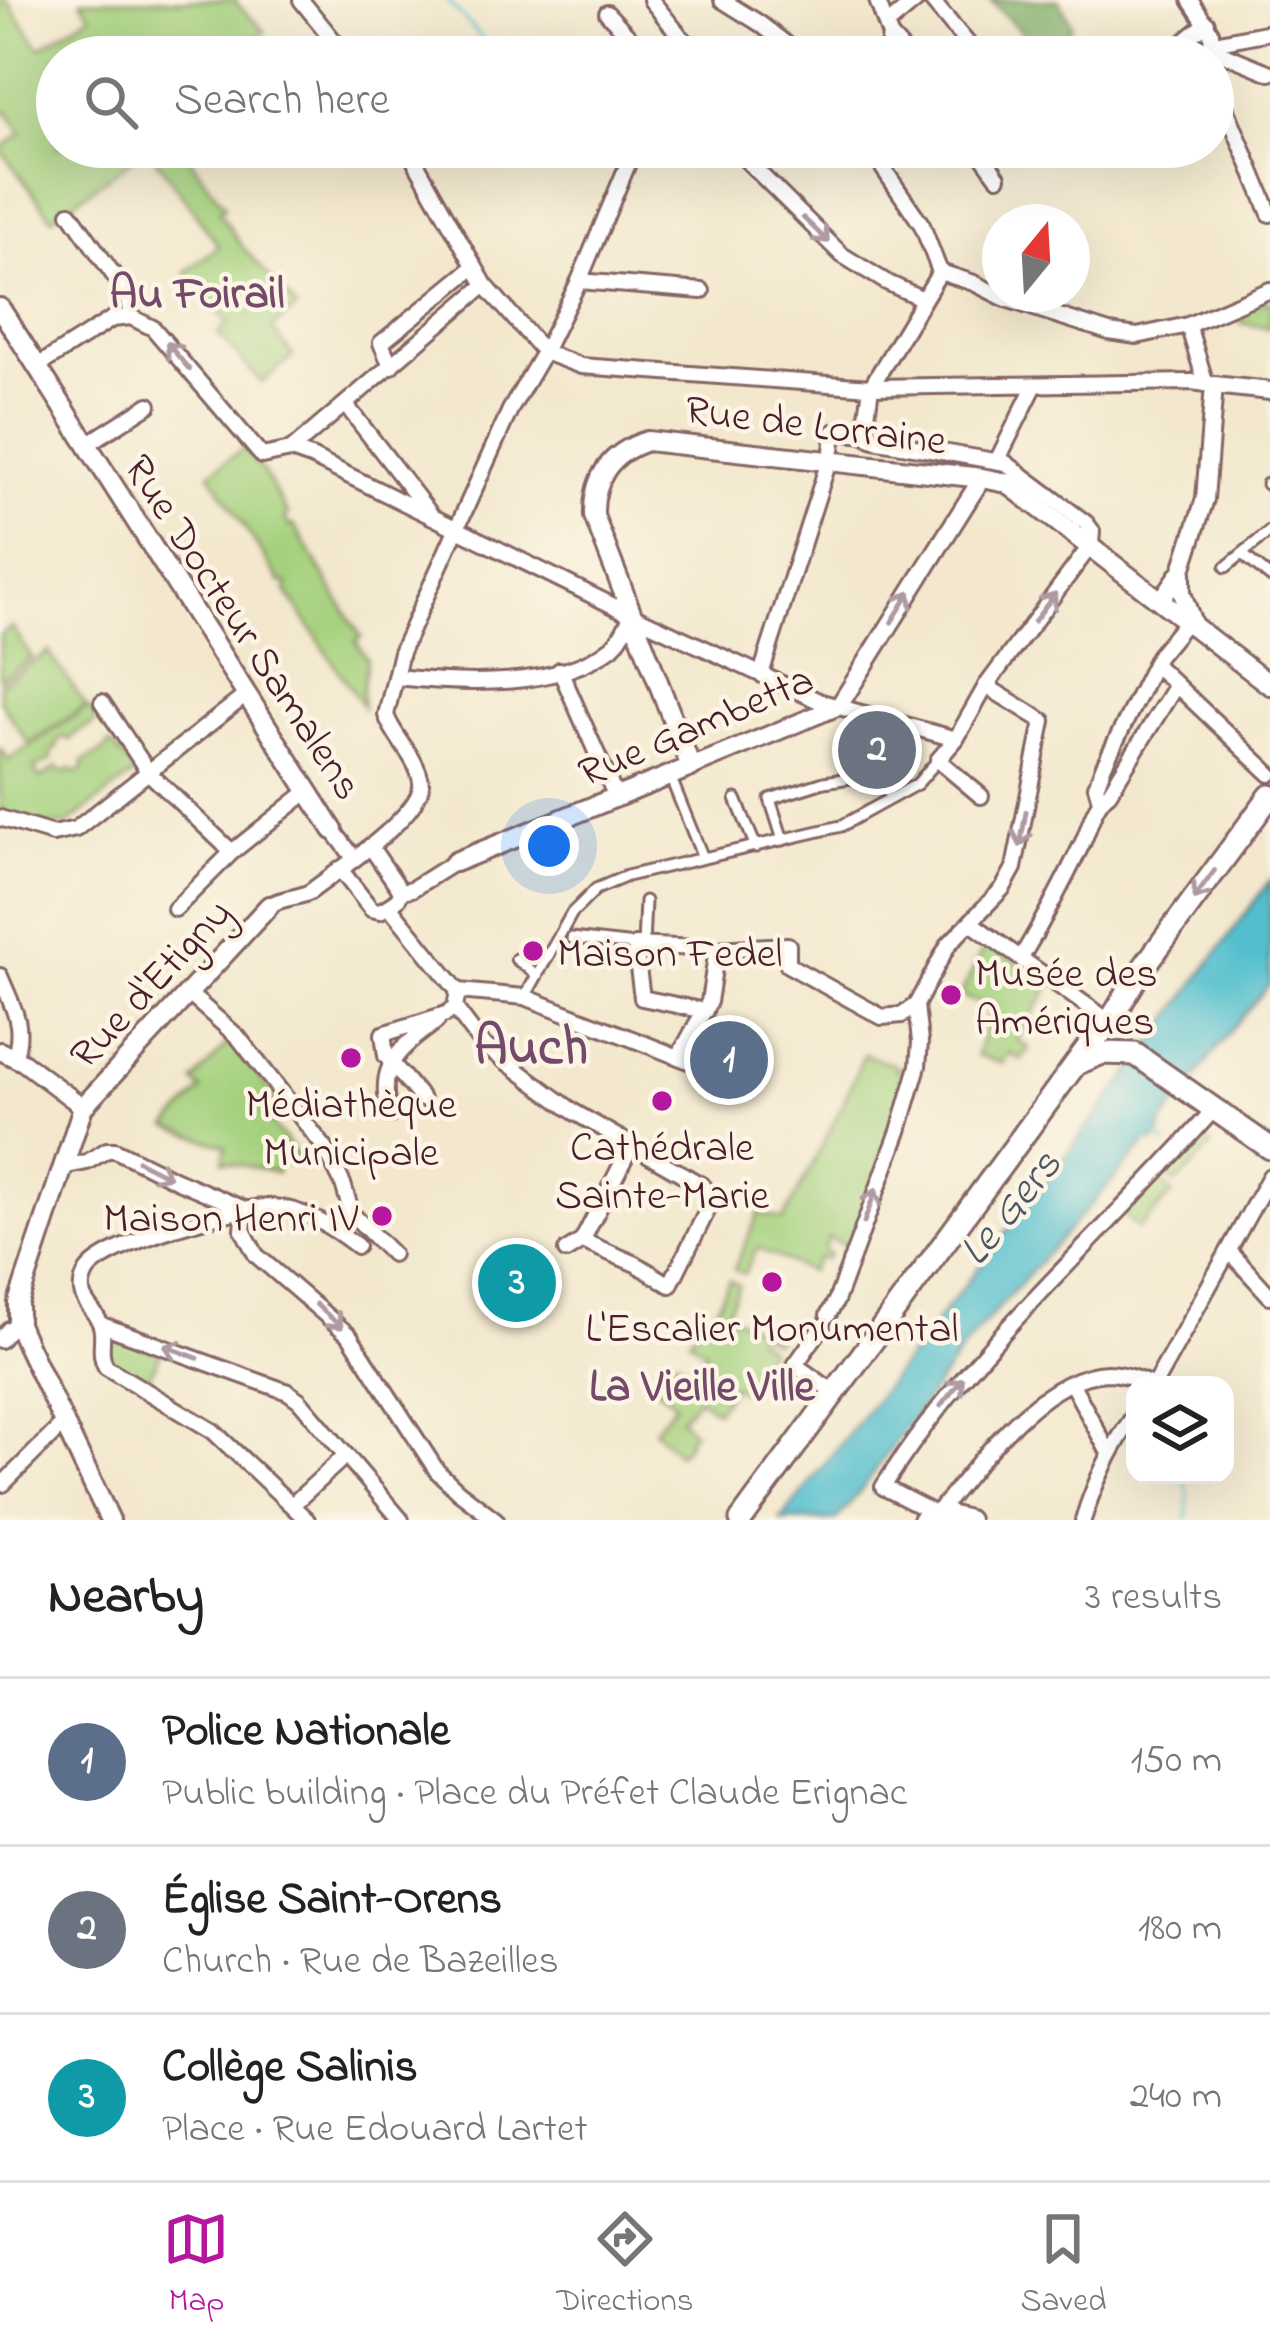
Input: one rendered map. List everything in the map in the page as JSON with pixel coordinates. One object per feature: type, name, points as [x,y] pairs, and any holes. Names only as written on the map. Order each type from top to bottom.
[{"type":"main road","name":"Rue Docteur Samalens","points":[[3,319],[333,830]]},
{"type":"main road","name":"Rue de Lorraine","points":[[691,767],[594,516],[604,470],[620,452],[647,441],[1007,483],[1191,624]]},
{"type":"main road","points":[[1191,624],[1270,685]]},
{"type":"main road","name":"Rue Gambetta","points":[[455,862],[691,767]]},
{"type":"main road","points":[[741,1520],[1077,1063],[1117,1026],[1138,976],[1270,796]]},
{"type":"main road","name":"Rue d'Etigny","points":[[9,1331],[83,1107],[269,906]]},
{"type":"main road","points":[[1117,1026],[1135,1054],[1269,1146]]},
{"type":"main road","points":[[1077,1063],[1107,1052],[1135,1054]]},
{"type":"main road","points":[[9,1331],[64,1423],[110,1520]]},
{"type":"main road","points":[[931,1515],[968,1520]]},
{"type":"street","points":[[301,0],[330,36]]},
{"type":"street","points":[[652,0],[681,36]]},
{"type":"street","points":[[722,0],[775,36]]},
{"type":"street","points":[[877,0],[893,36]]},
{"type":"street","points":[[888,36],[917,0]]},
{"type":"street","points":[[931,0],[961,36]]},
{"type":"street","points":[[1190,0],[1211,36]]},
{"type":"street","points":[[607,13],[628,36]]},
{"type":"street","points":[[1191,36],[1207,23]]},
{"type":"street","points":[[1234,41],[1270,32]]},
{"type":"street","points":[[1234,56],[1270,73]]},
{"type":"street","points":[[1234,127],[1270,214]]},
{"type":"street","points":[[419,168],[485,285],[544,352],[581,366],[871,387],[1210,384],[1270,391]]},
{"type":"street","points":[[396,676],[401,652],[510,410],[579,281],[626,168]]},
{"type":"street","points":[[754,168],[842,256],[923,299]]},
{"type":"street","points":[[883,168],[927,235],[974,283]]},
{"type":"street","points":[[991,168],[998,177]]},
{"type":"street","points":[[70,213],[127,294],[131,317]]},
{"type":"street","points":[[927,235],[940,272]]},
{"type":"street","points":[[391,366],[381,343],[472,263]]},
{"type":"street","points":[[867,435],[871,387],[940,272]]},
{"type":"street","points":[[940,272],[1006,299],[1109,332],[1138,336],[1188,325],[1270,290]]},
{"type":"street","points":[[579,281],[702,291]]},
{"type":"street","points":[[291,450],[485,285]]},
{"type":"street","points":[[36,367],[112,320],[142,320],[257,451],[291,450],[311,457],[821,702],[956,739]]},
{"type":"street","points":[[1100,800],[1096,786],[1104,765],[1154,664],[1191,624],[1182,593],[1182,569],[1207,487],[1210,384],[1188,325]]},
{"type":"street","points":[[997,461],[1035,385]]},
{"type":"street","points":[[81,438],[107,431],[148,405]]},
{"type":"street","points":[[346,405],[434,518]]},
{"type":"street","points":[[525,997],[572,913],[596,889],[627,876],[841,826],[917,784],[956,739],[986,686],[1091,545],[1092,531],[1086,523],[997,461],[834,432],[832,450]]},
{"type":"street","points":[[760,674],[826,470]]},
{"type":"street","name":"Rue Gambetta","points":[[691,767],[839,706],[982,478]]},
{"type":"street","points":[[1226,567],[1270,531]]},
{"type":"street","points":[[1242,554],[1270,577]]},
{"type":"street","points":[[1138,582],[1182,569]]},
{"type":"street","points":[[1161,600],[1182,569]]},
{"type":"street","points":[[396,676],[500,682],[560,670],[593,659],[616,644],[632,615]]},
{"type":"street","points":[[386,660],[396,676]]},
{"type":"street","points":[[1154,664],[1270,774]]},
{"type":"street","points":[[560,670],[616,797]]},
{"type":"street","name":"Rue d'Etigny","points":[[269,906],[310,892],[399,824],[418,796],[421,781],[386,715],[396,676]]},
{"type":"street","points":[[1021,958],[1100,800],[1109,793],[1176,685]]},
{"type":"street","points":[[572,938],[716,957],[788,945],[788,965],[882,1017],[902,1015],[916,1005],[948,945],[1003,889],[1014,868],[1043,721],[986,686]]},
{"type":"street","points":[[0,818],[53,834],[70,832],[245,696]]},
{"type":"street","points":[[102,702],[149,773],[232,852]]},
{"type":"street","points":[[938,760],[981,796]]},
{"type":"street","points":[[783,840],[770,799],[824,782],[877,774],[892,798]]},
{"type":"street","points":[[670,776],[703,858]]},
{"type":"street","points":[[175,909],[232,852],[307,792]]},
{"type":"street","points":[[736,799],[756,847]]},
{"type":"street","points":[[841,826],[849,842]]},
{"type":"street","name":"Rue Docteur Samalens","points":[[333,830],[354,858]]},
{"type":"street","points":[[340,868],[370,908],[380,911],[389,906],[401,891],[370,846]]},
{"type":"street","name":"Rue Gambetta","points":[[401,891],[455,862]]},
{"type":"street","points":[[645,901],[639,945],[642,998],[705,1011]]},
{"type":"street","points":[[389,906],[458,991],[525,997],[732,1078]]},
{"type":"street","points":[[971,923],[1117,1026]]},
{"type":"street","points":[[679,1056],[709,1002],[716,957]]},
{"type":"street","points":[[516,959],[537,975]]},
{"type":"street","points":[[0,976],[20,1027],[20,1039],[7,1054],[83,1107]]},
{"type":"street","points":[[390,1115],[384,1092],[391,1063],[400,1049],[451,1011],[458,991]]},
{"type":"street","points":[[189,994],[238,1036],[325,1148],[352,1214],[392,1254]]},
{"type":"street","points":[[835,1393],[795,1366],[825,1321],[843,1281],[913,1084],[920,1055],[916,1005]]},
{"type":"street","points":[[422,1099],[386,1056],[382,1034],[451,1011]]},
{"type":"street","points":[[451,1011],[482,1044],[574,1112],[704,1186],[713,1199],[670,1285],[582,1240]]},
{"type":"street","points":[[1129,1376],[1089,1377],[1022,1414],[931,1515],[883,1487],[975,1363],[1212,1108]]},
{"type":"street","points":[[566,1252],[582,1240],[631,1146]]},
{"type":"street","points":[[62,1167],[115,1150],[245,1209]]},
{"type":"street","points":[[1158,1376],[1270,1176]]},
{"type":"street","points":[[357,1246],[310,1216],[274,1207],[224,1211],[100,1258],[86,1272],[84,1300],[102,1325],[299,1400],[401,1520]]},
{"type":"street","points":[[245,1209],[245,1237],[269,1268],[350,1336],[437,1471],[496,1520]]},
{"type":"street","points":[[1228,1251],[1270,1296]]},
{"type":"street","points":[[102,1325],[100,1351],[106,1367],[212,1431],[307,1520]]},
{"type":"street","points":[[1072,1384],[1108,1453]]},
{"type":"street","points":[[3,1484],[64,1423]]},
{"type":"street","points":[[1083,1520],[1095,1481],[1126,1427]]},
{"type":"street","points":[[292,1505],[346,1455]]},
{"type":"green space","points":[[0,0],[7,0],[36,42],[36,168],[121,168],[52,218],[0,149],[22,133],[7,111],[0,115]]},
{"type":"green space","points":[[81,0],[233,0],[265,32],[259,36],[58,36],[90,15]]},
{"type":"green space","points":[[990,0],[1059,0],[1072,24],[1066,36],[1025,36]]},
{"type":"green space","points":[[162,168],[197,168],[225,207],[219,212],[241,245],[297,308],[272,328],[293,356],[262,383],[218,334],[228,323],[186,272],[219,246]]},
{"type":"green space","points":[[1268,300],[1270,328],[1241,323],[1243,308]]},
{"type":"green space","points":[[244,448],[264,473],[290,527],[294,525],[361,637],[356,641],[367,659],[363,707],[286,591],[288,584],[280,582],[210,473]]},
{"type":"green space","points":[[12,627],[32,658],[0,679],[0,635]]},
{"type":"green space","points":[[49,652],[86,706],[29,744],[0,701],[0,684]]},
{"type":"green space","points":[[88,707],[94,724],[70,740],[58,740],[52,759],[34,769],[40,779],[58,767],[64,773],[70,769],[78,773],[83,762],[109,744],[136,773],[66,825],[51,826],[0,811],[0,748],[9,760]]},
{"type":"green space","points":[[987,942],[1050,986],[1017,1040],[1029,1048],[1021,1060],[1009,1053],[1003,1064],[977,1055],[991,1007],[960,996]]},
{"type":"green space","points":[[230,1041],[278,1101],[263,1113],[297,1155],[287,1164],[278,1162],[277,1173],[223,1161],[226,1146],[168,1127],[202,1090],[194,1082]]},
{"type":"green space","points":[[864,1054],[895,1065],[895,1069],[913,1071],[850,1247],[828,1238],[826,1259],[817,1258],[810,1272],[757,1248],[744,1274],[734,1269],[759,1213],[783,1220]]},
{"type":"green space","points":[[1198,1133],[1212,1146],[1176,1184],[1162,1171]]},
{"type":"green space","points":[[1156,1177],[1173,1194],[1138,1229],[1121,1212]]},
{"type":"green space","points":[[729,1280],[739,1285],[726,1313],[777,1338],[775,1342],[758,1333],[756,1338],[770,1349],[741,1391],[733,1386],[716,1411],[699,1398],[680,1418],[693,1432],[678,1454],[654,1430],[675,1403],[656,1388],[675,1359],[694,1371],[706,1351],[689,1339],[705,1317],[711,1319]]},
{"type":"green space","points":[[112,1336],[161,1353],[145,1384],[111,1360]]},
{"type":"water","points":[[1270,880],[1270,984],[1233,1027],[1160,1127],[1161,1133],[1154,1142],[1147,1142],[967,1343],[837,1520],[781,1520],[1131,1072]]},
{"type":"waterway","points":[[446,0],[480,36]]},
{"type":"waterway","points":[[1155,1135],[1167,1145]]},
{"type":"waterway","points":[[1186,1484],[1187,1520]]},
{"type":"place","name":"Église Saint-Orens","points":[[877,750]]},
{"type":"place","name":"Maison Fedel","points":[[533,951]]},
{"type":"place","name":"Musée des Amériques","points":[[951,995]]},
{"type":"place","name":"Médiathèque Municipale","points":[[351,1058]]},
{"type":"place","name":"Police Nationale","points":[[729,1060]]},
{"type":"place","name":"Cathédrale Sainte-Marie","points":[[662,1101]]},
{"type":"place","name":"Maison Henri IV","points":[[382,1216]]},
{"type":"place","name":"L'Escalier Monumental","points":[[772,1282]]},
{"type":"place","name":"Collège Salinis","points":[[517,1283]]},
{"type":"district","name":"Au Foirail","points":[[197,291]]},
{"type":"district","name":"Auch","points":[[531,1044]]},
{"type":"district","name":"La Vieille Ville","points":[[702,1384]]},
{"type":"water label","name":"Le Gers","points":[[1008,1206]]}]
